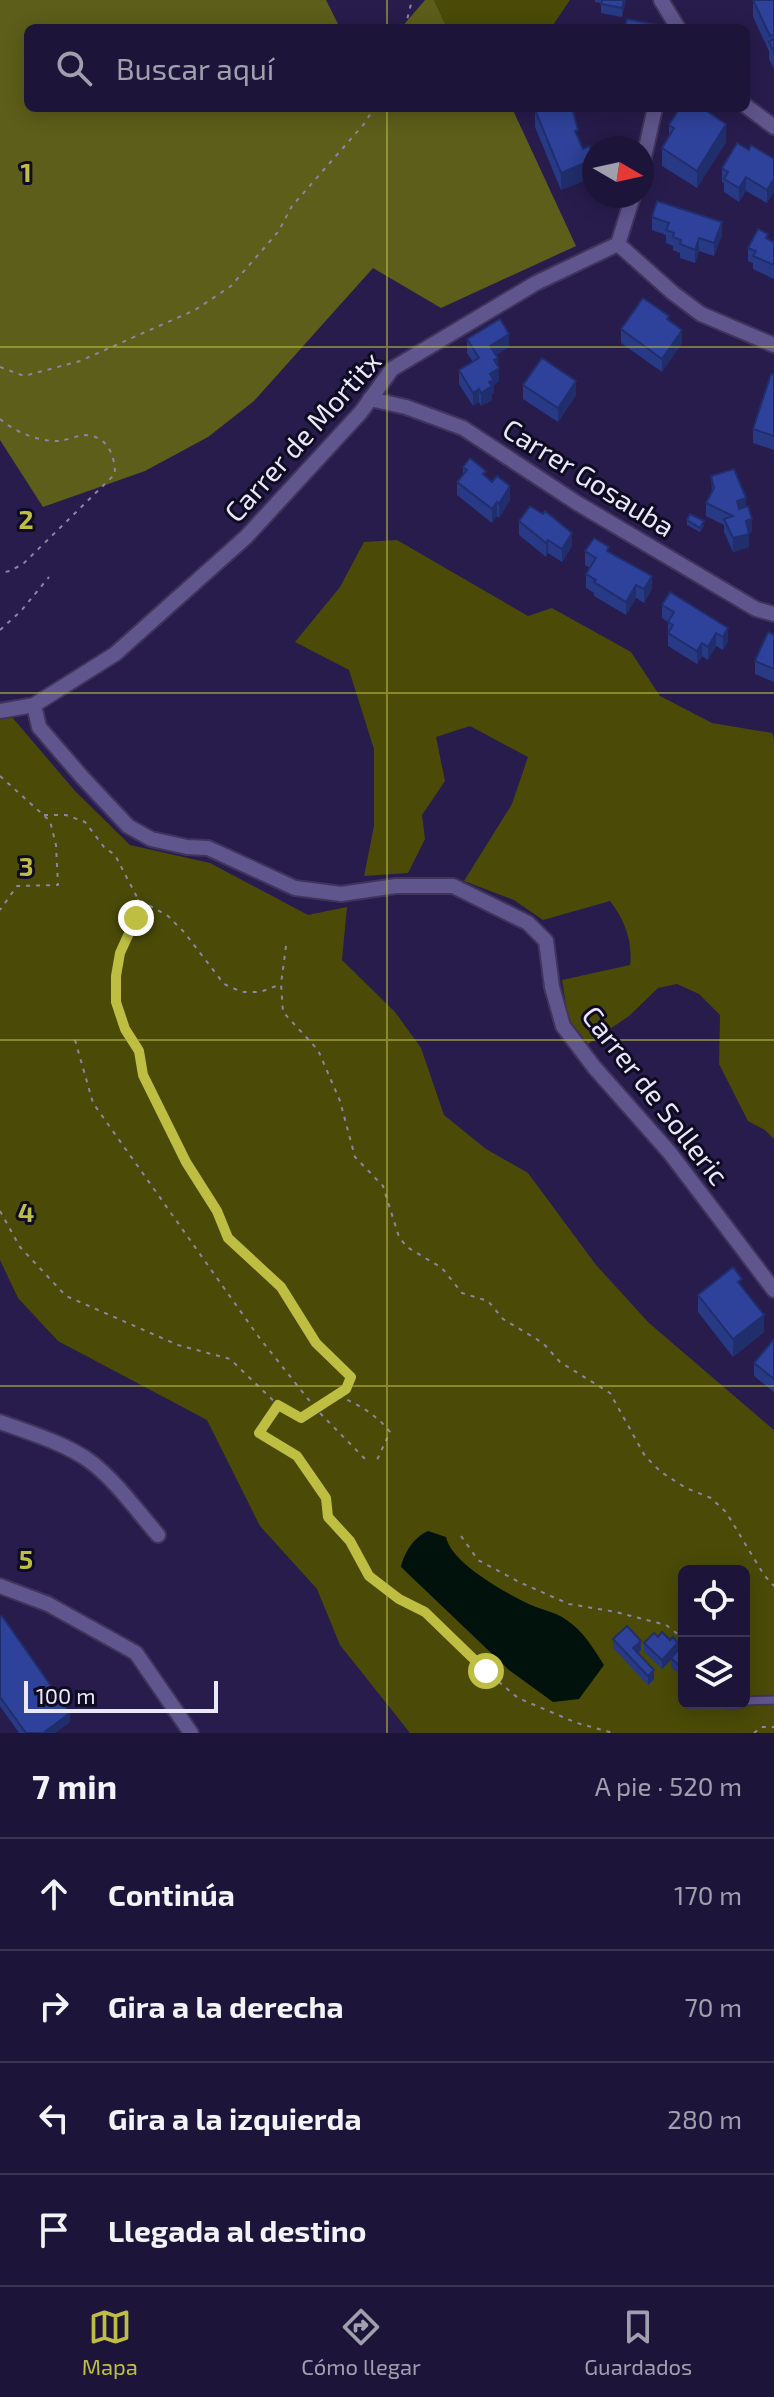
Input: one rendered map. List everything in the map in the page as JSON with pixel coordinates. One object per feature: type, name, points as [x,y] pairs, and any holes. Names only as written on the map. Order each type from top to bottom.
[{"type":"street","points":[[661,0],[676,24]]},
{"type":"street","points":[[750,109],[774,127]]},
{"type":"street","points":[[649,136],[654,112]]},
{"type":"street","points":[[629,208],[618,244],[701,314],[774,345]]},
{"type":"street","name":"Carrer de Mortitx","points":[[0,711],[34,705],[115,654],[246,537],[370,399],[392,369],[536,283],[618,244]]},
{"type":"street","name":"Carrer Gosauba","points":[[370,399],[406,407],[463,428],[614,526],[756,609],[774,614]]},
{"type":"street","name":"Carrer de Solleric","points":[[34,705],[39,727],[82,777],[128,826],[151,839],[208,848],[295,888],[341,894],[396,886],[453,886],[528,923],[546,941],[552,987],[563,1026],[594,1067],[670,1153],[774,1290]]},
{"type":"street","points":[[0,1422],[34,1434],[90,1462],[158,1535]]},
{"type":"street","points":[[0,1586],[48,1604],[136,1653],[191,1733]]},
{"type":"lane","points":[[750,1699],[774,1700]]},
{"type":"path","points":[[406,24],[412,0]]},
{"type":"path","points":[[0,367],[24,376],[80,361],[195,310],[231,286],[278,232],[292,206],[372,112]]},
{"type":"path","points":[[0,419],[11,429],[42,439],[60,441],[83,435],[98,437],[111,450],[115,474],[24,563],[0,573]]},
{"type":"path","points":[[0,630],[21,611],[49,577]]},
{"type":"path","points":[[0,776],[50,821],[56,845],[58,885],[17,886],[0,910]]},
{"type":"path","points":[[44,815],[66,815],[85,822],[104,847],[115,855],[138,899],[168,916],[224,984],[242,992],[260,992],[281,984]]},
{"type":"path","points":[[0,1211],[20,1247],[66,1296],[178,1345],[230,1359],[278,1405],[301,1418],[346,1389],[351,1377],[316,1343],[281,1287],[228,1238],[217,1211],[186,1162],[143,1075],[139,1051],[125,1029],[116,1002],[120,953],[131,934],[138,899]]},
{"type":"path","points":[[286,946],[281,984],[283,1012],[318,1050],[340,1101],[355,1157],[383,1186],[399,1237],[407,1247],[442,1268],[462,1293],[488,1301],[503,1319],[543,1343],[560,1362],[610,1393],[645,1456],[661,1472],[686,1488],[711,1498],[726,1512],[764,1575],[774,1586]]},
{"type":"path","points":[[75,1040],[93,1103],[258,1336],[316,1409],[367,1461]]},
{"type":"path","points":[[337,1396],[364,1409],[390,1432],[376,1462]]},
{"type":"path","points":[[278,1405],[259,1433],[297,1456],[326,1498],[328,1517],[350,1541],[369,1576],[399,1599],[425,1612],[518,1698],[577,1723],[613,1733]]},
{"type":"path","points":[[461,1536],[478,1560],[519,1582],[569,1604],[666,1625],[681,1637]]},
{"type":"path","points":[[754,1733],[761,1727],[774,1727]]},
{"type":"shaded area","points":[[0,0],[326,0],[338,24],[24,24],[24,112],[514,112],[576,246],[441,308],[373,268],[254,401],[208,437],[145,471],[43,507],[0,440]]},
{"type":"shaded area","points":[[425,0],[434,0],[445,24],[404,24]]},
{"type":"shaded area","points":[[434,0],[570,0],[554,24],[445,24]]},
{"type":"shaded area","points":[[397,540],[528,616],[552,608],[631,652],[660,696],[712,723],[772,733],[774,1139],[748,1121],[719,1064],[720,1015],[699,994],[677,984],[658,988],[629,1016],[588,1044],[568,1018],[562,980],[630,965],[627,932],[610,901],[543,920],[514,900],[464,881],[512,804],[528,757],[470,726],[436,737],[445,781],[422,815],[425,839],[408,873],[364,876],[374,826],[374,749],[349,670],[295,642],[340,587],[364,542]]},
{"type":"shaded area","points":[[6,710],[75,791],[130,845],[210,863],[308,915],[347,907],[342,960],[395,1012],[421,1048],[444,1115],[486,1149],[528,1173],[596,1265],[649,1323],[774,1430],[774,1733],[410,1733],[340,1645],[317,1589],[260,1526],[207,1420],[58,1341],[18,1298],[0,1260],[0,712]]},
{"type":"shaded area","points":[[428,1531],[446,1537],[458,1557],[481,1577],[535,1607],[561,1617],[582,1634],[604,1665],[579,1699],[553,1702],[509,1670],[401,1567],[410,1546]]},
{"type":"building","points":[[602,0],[624,0],[622,8],[601,4]]},
{"type":"building","points":[[753,0],[774,0],[774,35],[770,36]]},
{"type":"building","points":[[627,19],[652,24],[626,24]]},
{"type":"building","points":[[536,112],[573,112],[578,130],[575,131],[582,147],[582,164],[561,173]]},
{"type":"building","points":[[677,112],[708,112],[726,124],[697,171],[662,148],[674,128],[669,125]]},
{"type":"building","points":[[737,143],[749,150],[751,145],[774,159],[774,179],[767,190],[746,177],[739,188],[724,179],[728,172],[722,168]]},
{"type":"building","points":[[657,201],[722,222],[714,243],[699,238],[695,250],[680,244],[681,240],[673,237],[674,233],[666,230],[669,223],[652,217]]},
{"type":"building","points":[[758,229],[768,234],[766,238],[774,242],[774,265],[753,256],[756,251],[748,248]]},
{"type":"building","points":[[643,298],[669,316],[667,319],[682,330],[662,359],[621,329]]},
{"type":"building","points":[[500,319],[509,334],[490,346],[498,358],[494,360],[499,368],[490,374],[494,380],[489,382],[492,386],[481,393],[479,389],[473,393],[459,370],[479,358],[467,339]]},
{"type":"building","points":[[542,358],[576,381],[558,408],[523,385]]},
{"type":"building","points":[[771,374],[774,375],[774,436],[753,429]]},
{"type":"building","points":[[470,458],[486,471],[483,474],[492,482],[497,476],[510,486],[499,504],[497,502],[492,509],[457,482],[467,470],[463,467]]},
{"type":"building","points":[[734,469],[746,498],[737,501],[739,509],[748,506],[752,519],[746,521],[749,534],[733,538],[724,519],[733,516],[706,503],[714,488],[711,476]]},
{"type":"building","points":[[530,506],[543,514],[545,511],[572,533],[562,549],[548,540],[546,543],[519,521]]},
{"type":"building","points":[[690,514],[704,521],[700,528],[687,520]]},
{"type":"building","points":[[594,538],[609,547],[607,551],[652,576],[644,589],[636,585],[626,602],[586,574],[596,558],[585,551]]},
{"type":"building","points":[[670,592],[728,628],[723,637],[716,633],[708,647],[702,643],[697,651],[668,633],[673,625],[668,622],[674,612],[662,605]]},
{"type":"building","points":[[768,632],[774,635],[774,669],[755,661]]},
{"type":"building","points":[[733,1267],[742,1279],[738,1282],[764,1315],[733,1339],[698,1295]]},
{"type":"building","points":[[774,1339],[774,1379],[754,1363]]},
{"type":"building","points":[[2,1616],[70,1713],[43,1733],[26,1733],[0,1697]]},
{"type":"building","points":[[627,1626],[641,1641],[633,1648],[654,1670],[648,1676],[613,1639]]},
{"type":"building","points":[[662,1632],[678,1643],[662,1660],[644,1643],[654,1633],[658,1637]]},
{"type":"building","points":[[678,1650],[678,1664],[671,1658]]},
{"type":"route","points":[[136,918],[120,953],[116,1002],[125,1029],[139,1051],[143,1075],[186,1162],[217,1211],[228,1238],[281,1287],[316,1343],[351,1377],[346,1389],[301,1418],[278,1405],[259,1433],[297,1456],[326,1498],[328,1517],[350,1541],[369,1576],[399,1599],[425,1612],[486,1671]]}]
